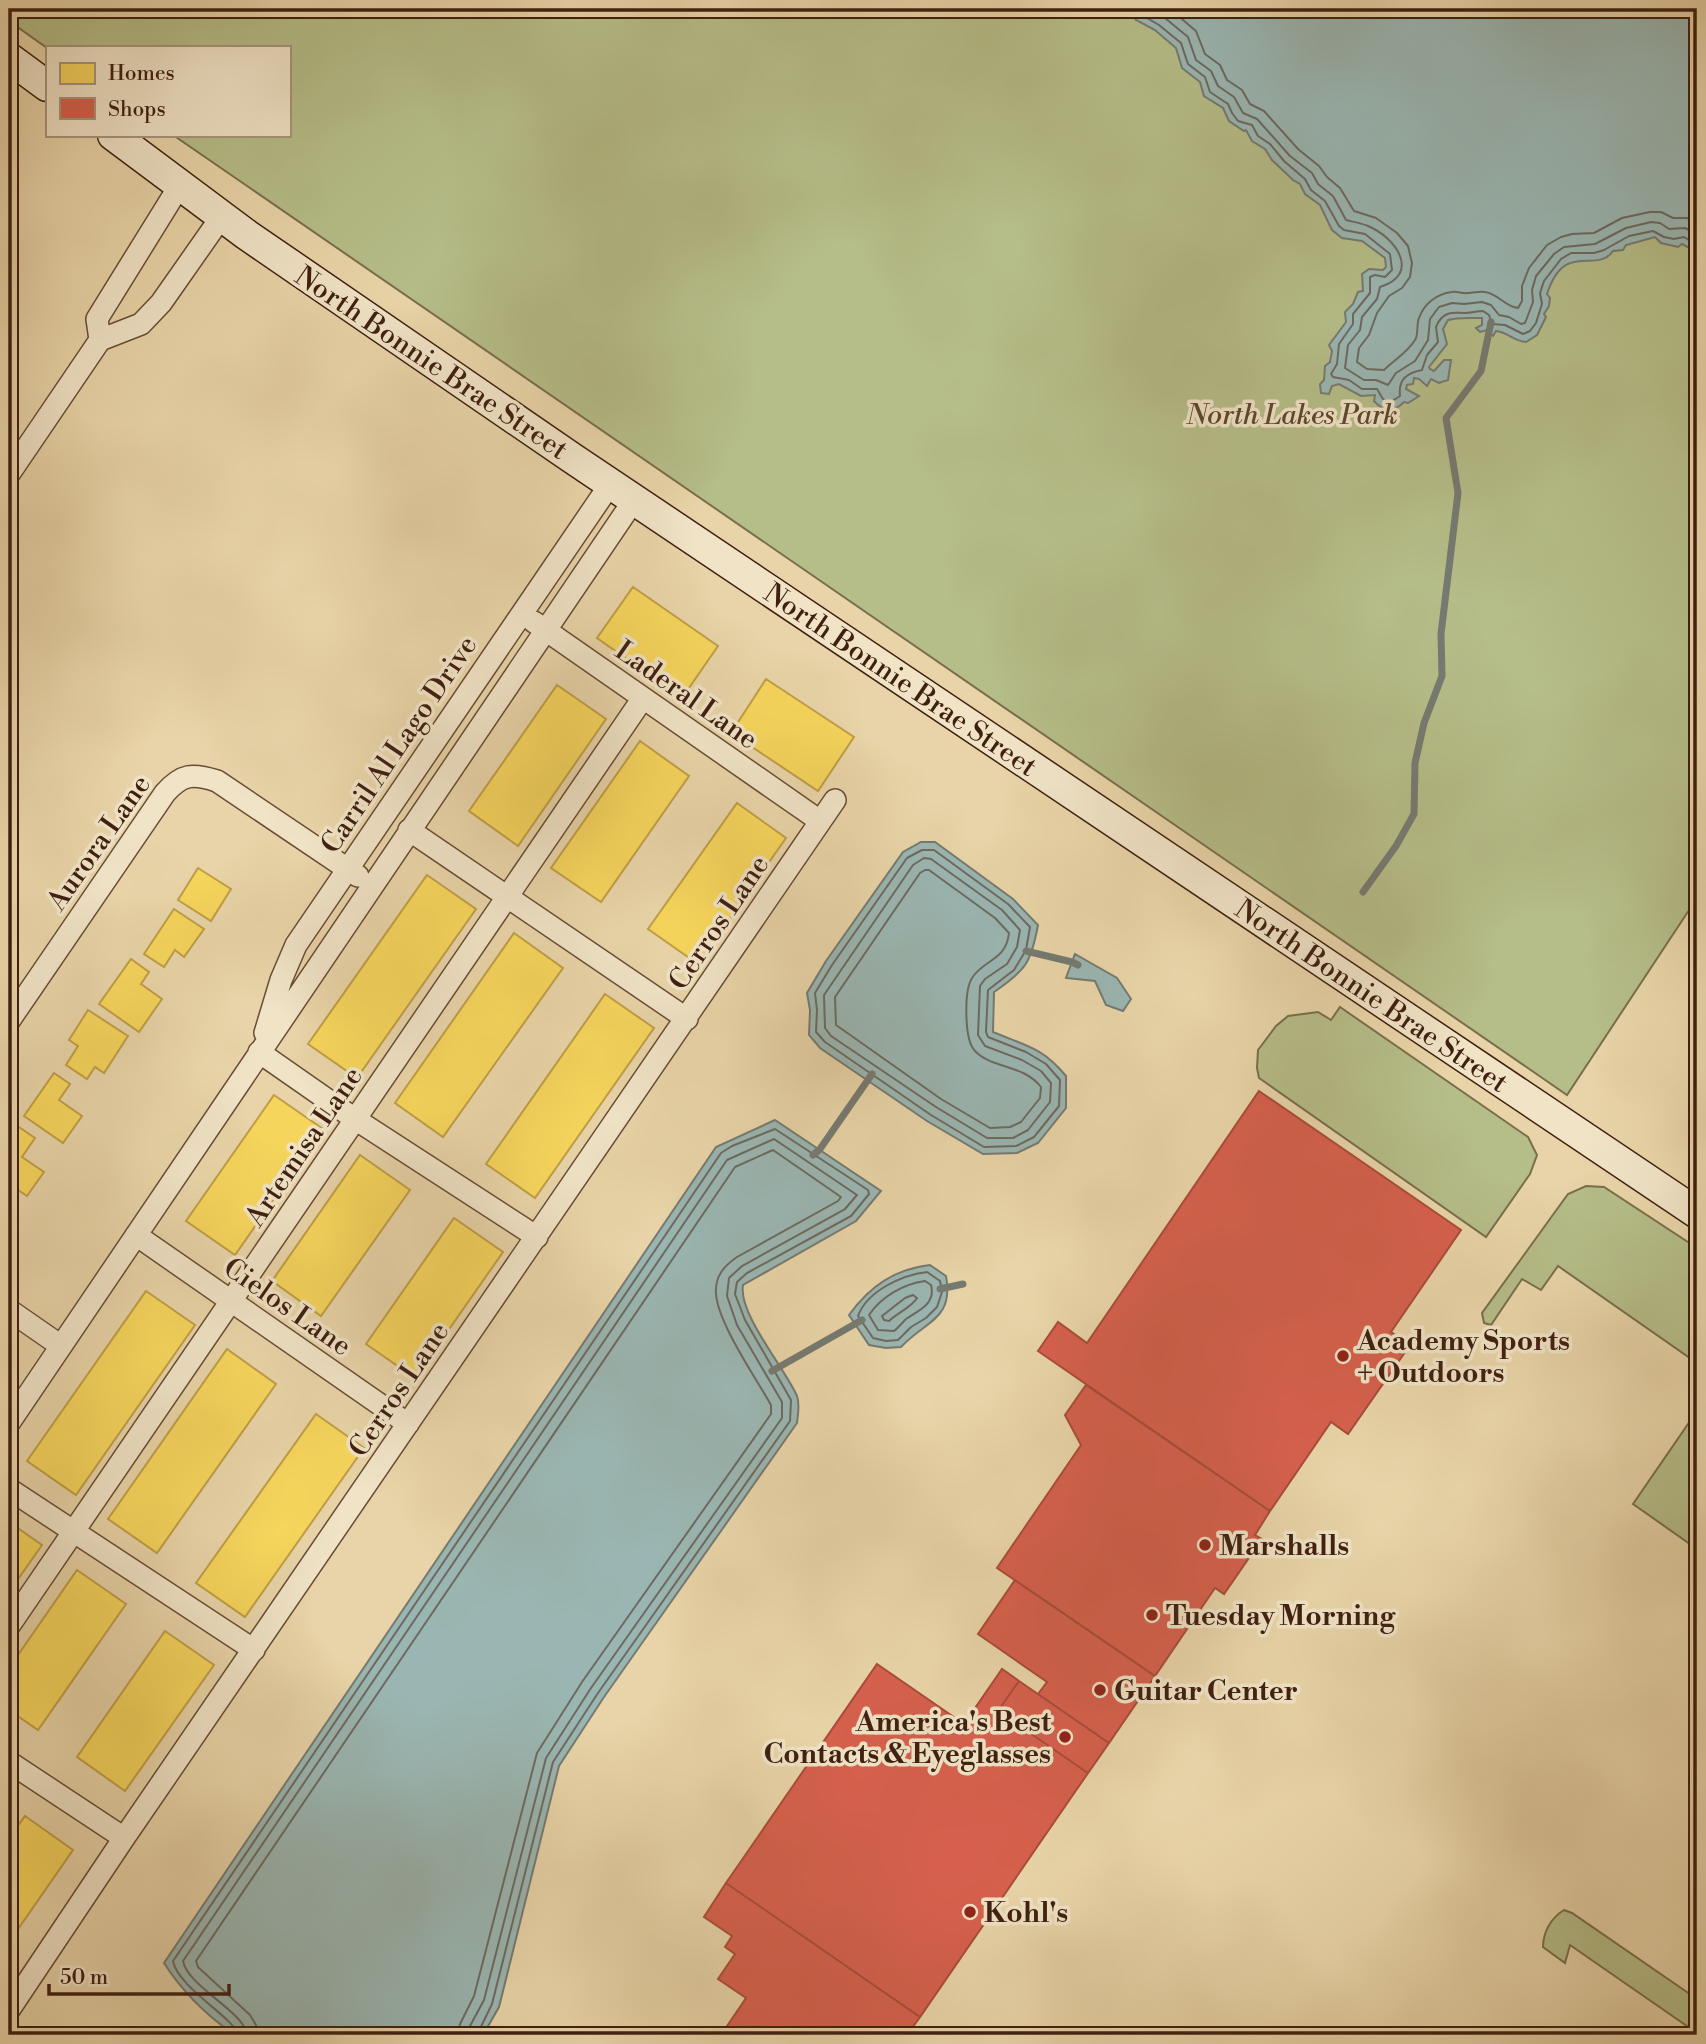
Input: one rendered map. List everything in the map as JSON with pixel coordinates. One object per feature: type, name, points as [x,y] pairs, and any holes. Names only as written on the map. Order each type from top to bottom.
[{"type":"main road","points":[[9,58],[46,85]]},
{"type":"main road","name":"North Bonnie Brae Street","points":[[114,136],[222,216],[623,491],[1697,1213]]},
{"type":"street","points":[[100,340],[97,319],[180,186]]},
{"type":"street","points":[[9,474],[16,446],[100,340],[141,324],[161,303],[222,216]]},
{"type":"street","name":"Carril Al Lago Drive","points":[[259,1052],[281,980],[296,945],[522,612],[623,491]]},
{"type":"street","name":"Carril Al Lago Drive","points":[[9,1423],[545,629],[623,491]]},
{"type":"street","name":"Laderal Lane","points":[[522,612],[820,821]]},
{"type":"street","name":"Artemisa Lane","points":[[9,1626],[643,698]]},
{"type":"street","name":"Aurora Lane","points":[[9,1021],[165,793],[176,781],[188,776],[217,780],[372,884]]},
{"type":"street","name":"Cerros Lane","points":[[9,2010],[835,800]]},
{"type":"street","points":[[409,830],[687,1019]]},
{"type":"street","points":[[259,1052],[355,1119],[537,1237]]},
{"type":"street","name":"Cielos Lane","points":[[136,1235],[408,1423]]},
{"type":"street","points":[[9,1310],[61,1346]]},
{"type":"street","points":[[9,1489],[254,1650]]},
{"type":"street","points":[[9,1762],[124,1838]]},
{"type":"green space","name":"North Lakes Park","points":[[9,9],[1697,9],[1697,898],[1567,1095],[174,136],[290,136],[290,46],[46,47],[9,21]]},
{"type":"green space","points":[[1340,1007],[1528,1137],[1537,1155],[1530,1174],[1486,1237],[1259,1078],[1258,1050],[1276,1026],[1288,1016],[1318,1012],[1331,1020]]},
{"type":"green space","points":[[1586,1186],[1604,1187],[1697,1248],[1697,1363],[1558,1266],[1541,1290],[1522,1279],[1491,1325],[1484,1323],[1482,1313],[1568,1194]]},
{"type":"green space","points":[[1697,1411],[1697,1549],[1633,1504]]},
{"type":"green space","points":[[1564,1910],[1697,1999],[1697,2033],[1570,1945],[1565,1963],[1543,1947],[1549,1926]]},
{"type":"water","points":[[1128,9],[1697,9],[1697,252],[1682,244],[1678,247],[1661,243],[1655,237],[1626,245],[1623,250],[1613,251],[1598,260],[1580,261],[1563,267],[1554,277],[1547,294],[1550,298],[1544,314],[1546,317],[1537,335],[1526,342],[1496,331],[1493,336],[1487,330],[1480,332],[1476,328],[1482,325],[1482,318],[1448,320],[1443,329],[1447,344],[1429,367],[1434,371],[1444,360],[1451,360],[1448,380],[1439,383],[1431,379],[1427,386],[1414,378],[1413,384],[1407,385],[1406,389],[1419,396],[1396,408],[1385,409],[1374,401],[1375,395],[1361,396],[1339,384],[1332,386],[1329,394],[1321,393],[1320,384],[1324,380],[1325,366],[1330,362],[1332,351],[1329,345],[1346,322],[1345,312],[1353,304],[1358,292],[1363,291],[1362,274],[1369,269],[1383,270],[1386,267],[1385,258],[1362,241],[1342,238],[1332,230],[1320,205],[1305,194],[1300,184],[1272,160],[1265,149],[1252,141],[1246,130],[1229,121],[1223,108],[1204,96],[1200,82],[1182,68],[1176,48],[1155,30],[1136,20]]},
{"type":"water","points":[[921,842],[935,842],[1013,899],[1038,925],[1033,948],[1025,965],[994,992],[993,1032],[1033,1048],[1057,1066],[1066,1076],[1066,1108],[1038,1143],[1017,1153],[983,1154],[927,1121],[820,1048],[809,1035],[810,1010],[807,993],[826,961],[903,852]]},
{"type":"water","points":[[1075,954],[1117,978],[1131,999],[1123,1011],[1106,1005],[1095,981],[1066,978]]},
{"type":"water","points":[[775,1120],[881,1191],[856,1221],[743,1285],[743,1297],[748,1311],[797,1396],[797,1423],[604,1697],[559,1766],[499,2007],[483,2035],[235,2035],[196,2002],[164,1963],[716,1147]]},
{"type":"water","points":[[930,1265],[946,1276],[946,1302],[942,1311],[901,1347],[869,1345],[849,1315],[884,1281],[906,1270]]},
{"type":"building: Homes","points":[[633,587],[718,646],[682,698],[597,638]]},
{"type":"building: Homes","points":[[766,679],[854,737],[818,791],[731,733]]},
{"type":"building: Homes","points":[[557,685],[606,719],[518,846],[469,811]]},
{"type":"building: Homes","points":[[640,741],[689,776],[601,902],[551,868]]},
{"type":"building: Homes","points":[[737,803],[786,838],[698,964],[648,929]]},
{"type":"building: Homes","points":[[198,868],[231,889],[211,921],[178,900]]},
{"type":"building: Homes","points":[[427,875],[476,909],[357,1078],[308,1044]]},
{"type":"building: Homes","points":[[174,909],[204,929],[184,957],[175,950],[164,967],[144,954]]},
{"type":"building: Homes","points":[[514,933],[563,968],[443,1137],[395,1103]]},
{"type":"building: Homes","points":[[131,959],[149,972],[141,984],[162,999],[139,1032],[99,1004]]},
{"type":"building: Homes","points":[[605,994],[654,1028],[535,1198],[486,1164]]},
{"type":"building: Homes","points":[[88,1010],[128,1036],[104,1073],[95,1067],[87,1079],[66,1065],[78,1046],[69,1040]]},
{"type":"building: Homes","points":[[54,1073],[70,1084],[59,1100],[82,1116],[63,1143],[24,1116]]},
{"type":"building: Homes","points":[[274,1095],[323,1129],[235,1255],[186,1221]]},
{"type":"building: Homes","points":[[16,1125],[35,1138],[22,1157],[44,1172],[27,1196],[9,1184],[9,1136]]},
{"type":"building: Homes","points":[[360,1155],[410,1190],[321,1316],[272,1281]]},
{"type":"building: Homes","points":[[454,1218],[503,1252],[415,1378],[366,1344]]},
{"type":"building: Homes","points":[[146,1291],[195,1325],[76,1495],[27,1461]]},
{"type":"building: Homes","points":[[227,1349],[276,1384],[157,1553],[108,1519]]},
{"type":"building: Homes","points":[[316,1414],[364,1448],[245,1617],[196,1583]]},
{"type":"building: Homes","points":[[9,1522],[42,1545],[9,1592]]},
{"type":"building: Homes","points":[[77,1570],[126,1604],[38,1730],[9,1710],[9,1668]]},
{"type":"building: Homes","points":[[165,1631],[214,1665],[125,1791],[77,1757]]},
{"type":"building: Homes","points":[[25,1816],[73,1850],[9,1942],[9,1838]]},
{"type":"building: Shops","points":[[1259,1091],[1461,1230],[1391,1332],[1410,1345],[1348,1434],[1331,1422],[1270,1511],[1038,1351],[1058,1322],[1087,1343]]},
{"type":"building: Shops","points":[[1086,1385],[1270,1511],[1255,1535],[1262,1539],[1224,1594],[1215,1588],[1155,1676],[997,1568],[1081,1445],[1065,1415]]},
{"type":"building: Shops","points":[[1015,1580],[1155,1676],[1109,1743],[1038,1694],[1047,1682],[978,1634]]},
{"type":"building: Shops","points":[[877,1664],[964,1724],[1002,1669],[1019,1681],[998,1711],[1088,1773],[920,2017],[726,1883]]},
{"type":"building: Shops","points":[[1019,1681],[1109,1743],[1088,1773],[998,1711]]},
{"type":"building: Shops","points":[[726,1883],[920,2017],[907,2035],[721,2035],[746,1998],[718,1979],[735,1954],[725,1947],[732,1936],[704,1917]]},
{"type":"waterway","points":[[1363,892],[1396,846],[1414,814],[1415,763],[1424,723],[1442,676],[1441,634],[1458,493],[1446,418],[1481,371],[1491,322]]},
{"type":"waterway","points":[[1026,951],[1078,965]]},
{"type":"waterway","points":[[813,1155],[820,1149],[872,1074]]},
{"type":"waterway","points":[[940,1289],[963,1284]]},
{"type":"waterway","points":[[772,1371],[862,1320]]},
{"type":"place","name":"Academy Sports + Outdoors","points":[[1343,1356]]},
{"type":"place","name":"Marshalls","points":[[1205,1545]]},
{"type":"place","name":"Tuesday Morning","points":[[1152,1615]]},
{"type":"place","name":"Guitar Center","points":[[1100,1690]]},
{"type":"place","name":"America's Best Contacts & Eyeglasses","points":[[1065,1737]]},
{"type":"place","name":"Kohl's","points":[[970,1912]]}]
